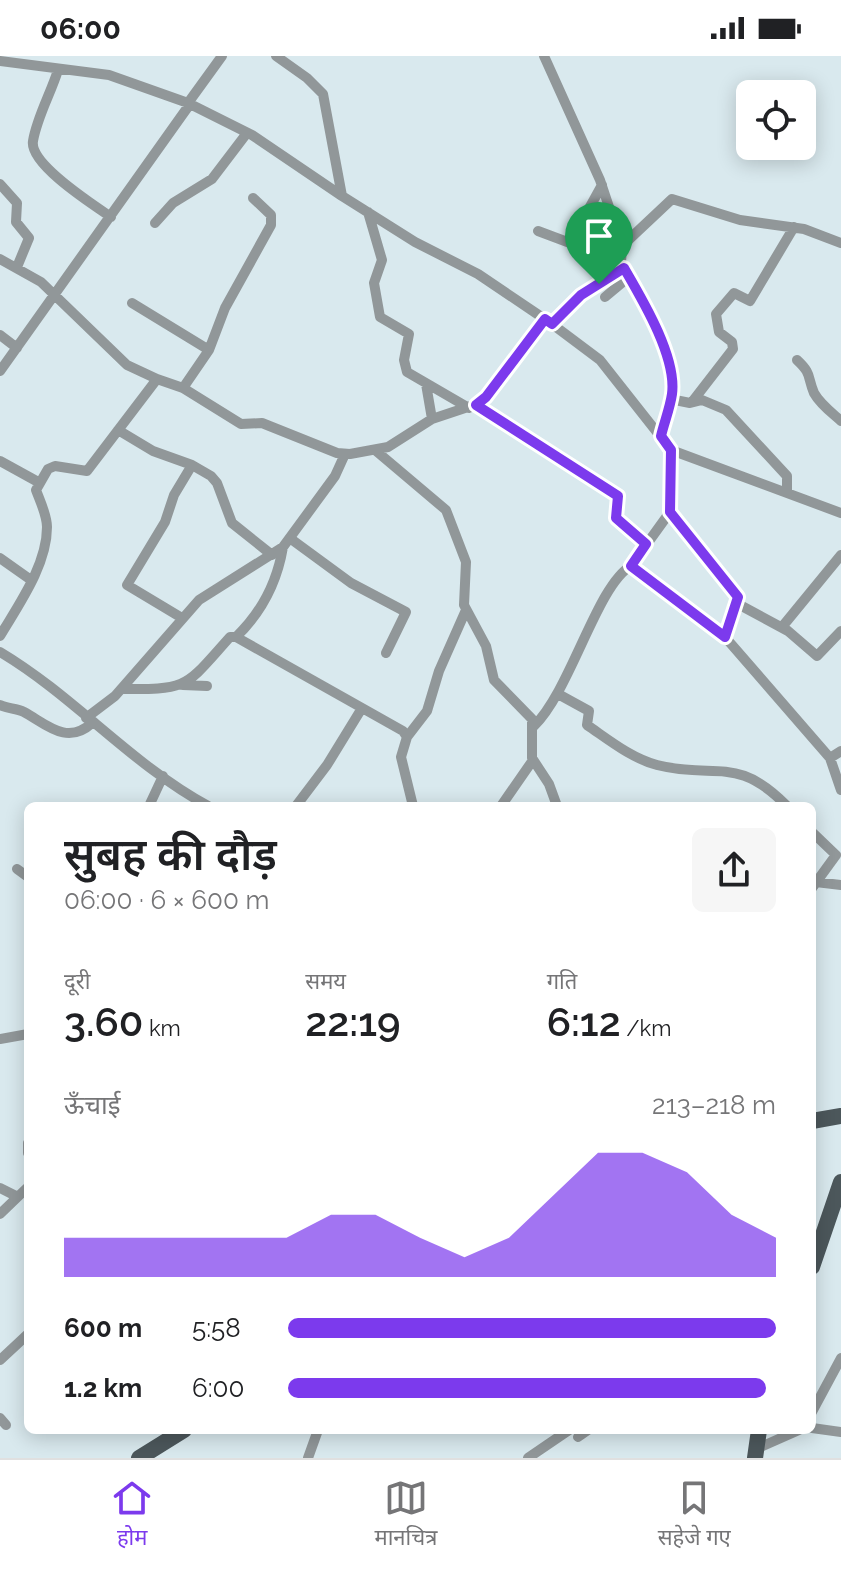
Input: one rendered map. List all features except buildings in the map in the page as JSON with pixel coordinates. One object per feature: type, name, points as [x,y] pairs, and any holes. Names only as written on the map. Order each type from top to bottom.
[{"type":"main road","points":[[816,1116],[841,1116]]},
{"type":"main road","points":[[816,1255],[841,1182]]},
{"type":"main road","points":[[139,1458],[178,1434]]},
{"type":"main road","points":[[755,1454],[758,1434]]},
{"type":"street","points":[[37,67],[43,56]]},
{"type":"street","points":[[0,371],[222,56]]},
{"type":"street","points":[[276,56],[323,94],[342,196]]},
{"type":"street","points":[[544,56],[602,185],[622,246],[626,272],[653,321],[670,366],[670,399],[661,436]]},
{"type":"street","points":[[0,61],[109,75],[189,104],[247,133],[415,242],[478,274],[600,360],[671,450],[841,513]]},
{"type":"street","points":[[58,70],[33,138],[35,154],[45,167],[111,217]]},
{"type":"street","points":[[155,223],[173,203],[212,179],[247,133]]},
{"type":"street","points":[[0,184],[17,203],[16,222],[29,238],[17,267]]},
{"type":"street","points":[[538,231],[566,243],[572,242],[602,185]]},
{"type":"street","points":[[183,388],[209,350],[225,308],[271,225],[271,215],[253,198]]},
{"type":"street","points":[[622,246],[672,199],[740,220],[794,227],[841,243]]},
{"type":"street","points":[[368,212],[382,260],[374,283],[380,317],[409,334],[404,365],[407,372],[472,406],[618,496],[616,518],[646,544]]},
{"type":"street","points":[[692,402],[733,349],[732,342],[719,332],[716,314],[734,293],[749,302],[794,227]]},
{"type":"street","points":[[0,259],[41,282],[127,365],[183,388],[241,424],[262,423],[345,454],[375,450],[400,440],[432,419],[472,406],[486,397],[548,322],[581,295],[626,272]]},
{"type":"street","points":[[605,297],[626,272]]},
{"type":"street","points":[[132,303],[209,350]]},
{"type":"street","points":[[0,335],[17,348]]},
{"type":"street","points":[[797,360],[810,372],[814,392],[821,403],[841,421]]},
{"type":"street","points":[[0,636],[43,554],[47,524],[36,490],[40,483],[52,466],[87,471],[157,379]]},
{"type":"street","points":[[426,384],[432,419]]},
{"type":"street","points":[[670,399],[710,402],[740,424],[787,476],[787,491]]},
{"type":"street","points":[[118,430],[153,451],[192,465],[217,483],[232,523],[272,555]]},
{"type":"street","points":[[375,450],[446,510],[466,562],[463,594],[466,610],[486,646],[497,685],[527,713],[534,726],[533,760],[504,802]]},
{"type":"street","points":[[534,726],[558,694],[604,601],[621,574],[631,566],[670,512],[671,450]]},
{"type":"street","points":[[0,705],[22,711],[52,731],[82,730],[182,618],[210,592],[287,543],[335,476],[345,454]]},
{"type":"street","points":[[0,461],[40,483]]},
{"type":"street","points":[[182,618],[127,585],[165,522],[174,495],[192,465]]},
{"type":"street","points":[[670,512],[738,597],[725,637]]},
{"type":"street","points":[[236,637],[250,623],[278,578],[287,543]]},
{"type":"street","points":[[287,543],[351,583],[406,612],[386,653]]},
{"type":"street","points":[[782,627],[841,555]]},
{"type":"street","points":[[0,558],[31,580]]},
{"type":"street","points":[[631,566],[725,637],[830,758],[841,790]]},
{"type":"street","points":[[738,604],[782,627],[819,656],[841,631]]},
{"type":"street","points":[[412,802],[401,757],[407,737],[427,711],[439,671],[466,610]]},
{"type":"street","points":[[183,685],[230,637],[236,637],[403,731],[407,737]]},
{"type":"street","points":[[0,652],[202,802]]},
{"type":"street","points":[[121,689],[207,686]]},
{"type":"street","points":[[558,694],[588,710],[587,725],[623,751],[654,765],[743,773],[783,802]]},
{"type":"street","points":[[299,802],[327,765],[362,708]]},
{"type":"street","points":[[830,758],[841,751]]},
{"type":"street","points":[[533,760],[549,784],[556,802]]},
{"type":"street","points":[[151,802],[163,776]]},
{"type":"street","points":[[816,836],[836,855],[816,882]]},
{"type":"street","points":[[17,869],[24,874]]},
{"type":"street","points":[[816,885],[841,885]]},
{"type":"street","points":[[0,1039],[24,1035]]},
{"type":"street","points":[[0,1188],[16,1196]]},
{"type":"street","points":[[0,1214],[24,1190]]},
{"type":"street","points":[[0,1360],[24,1338]]},
{"type":"street","points":[[816,1405],[841,1358]]},
{"type":"street","points":[[816,1429],[841,1432]]},
{"type":"street","points":[[308,1458],[317,1434]]},
{"type":"street","points":[[528,1458],[574,1434]]},
{"type":"street","points":[[755,1454],[792,1434]]},
{"type":"route","points":[[624,268],[653,321],[670,366],[672,392],[661,436],[671,450],[673,475],[670,512],[738,597],[739,602],[725,637],[631,566],[646,544],[616,518],[615,512],[621,500],[618,496],[484,413],[476,405],[486,397],[545,319],[552,324],[581,295],[599,284],[624,268]]}]
